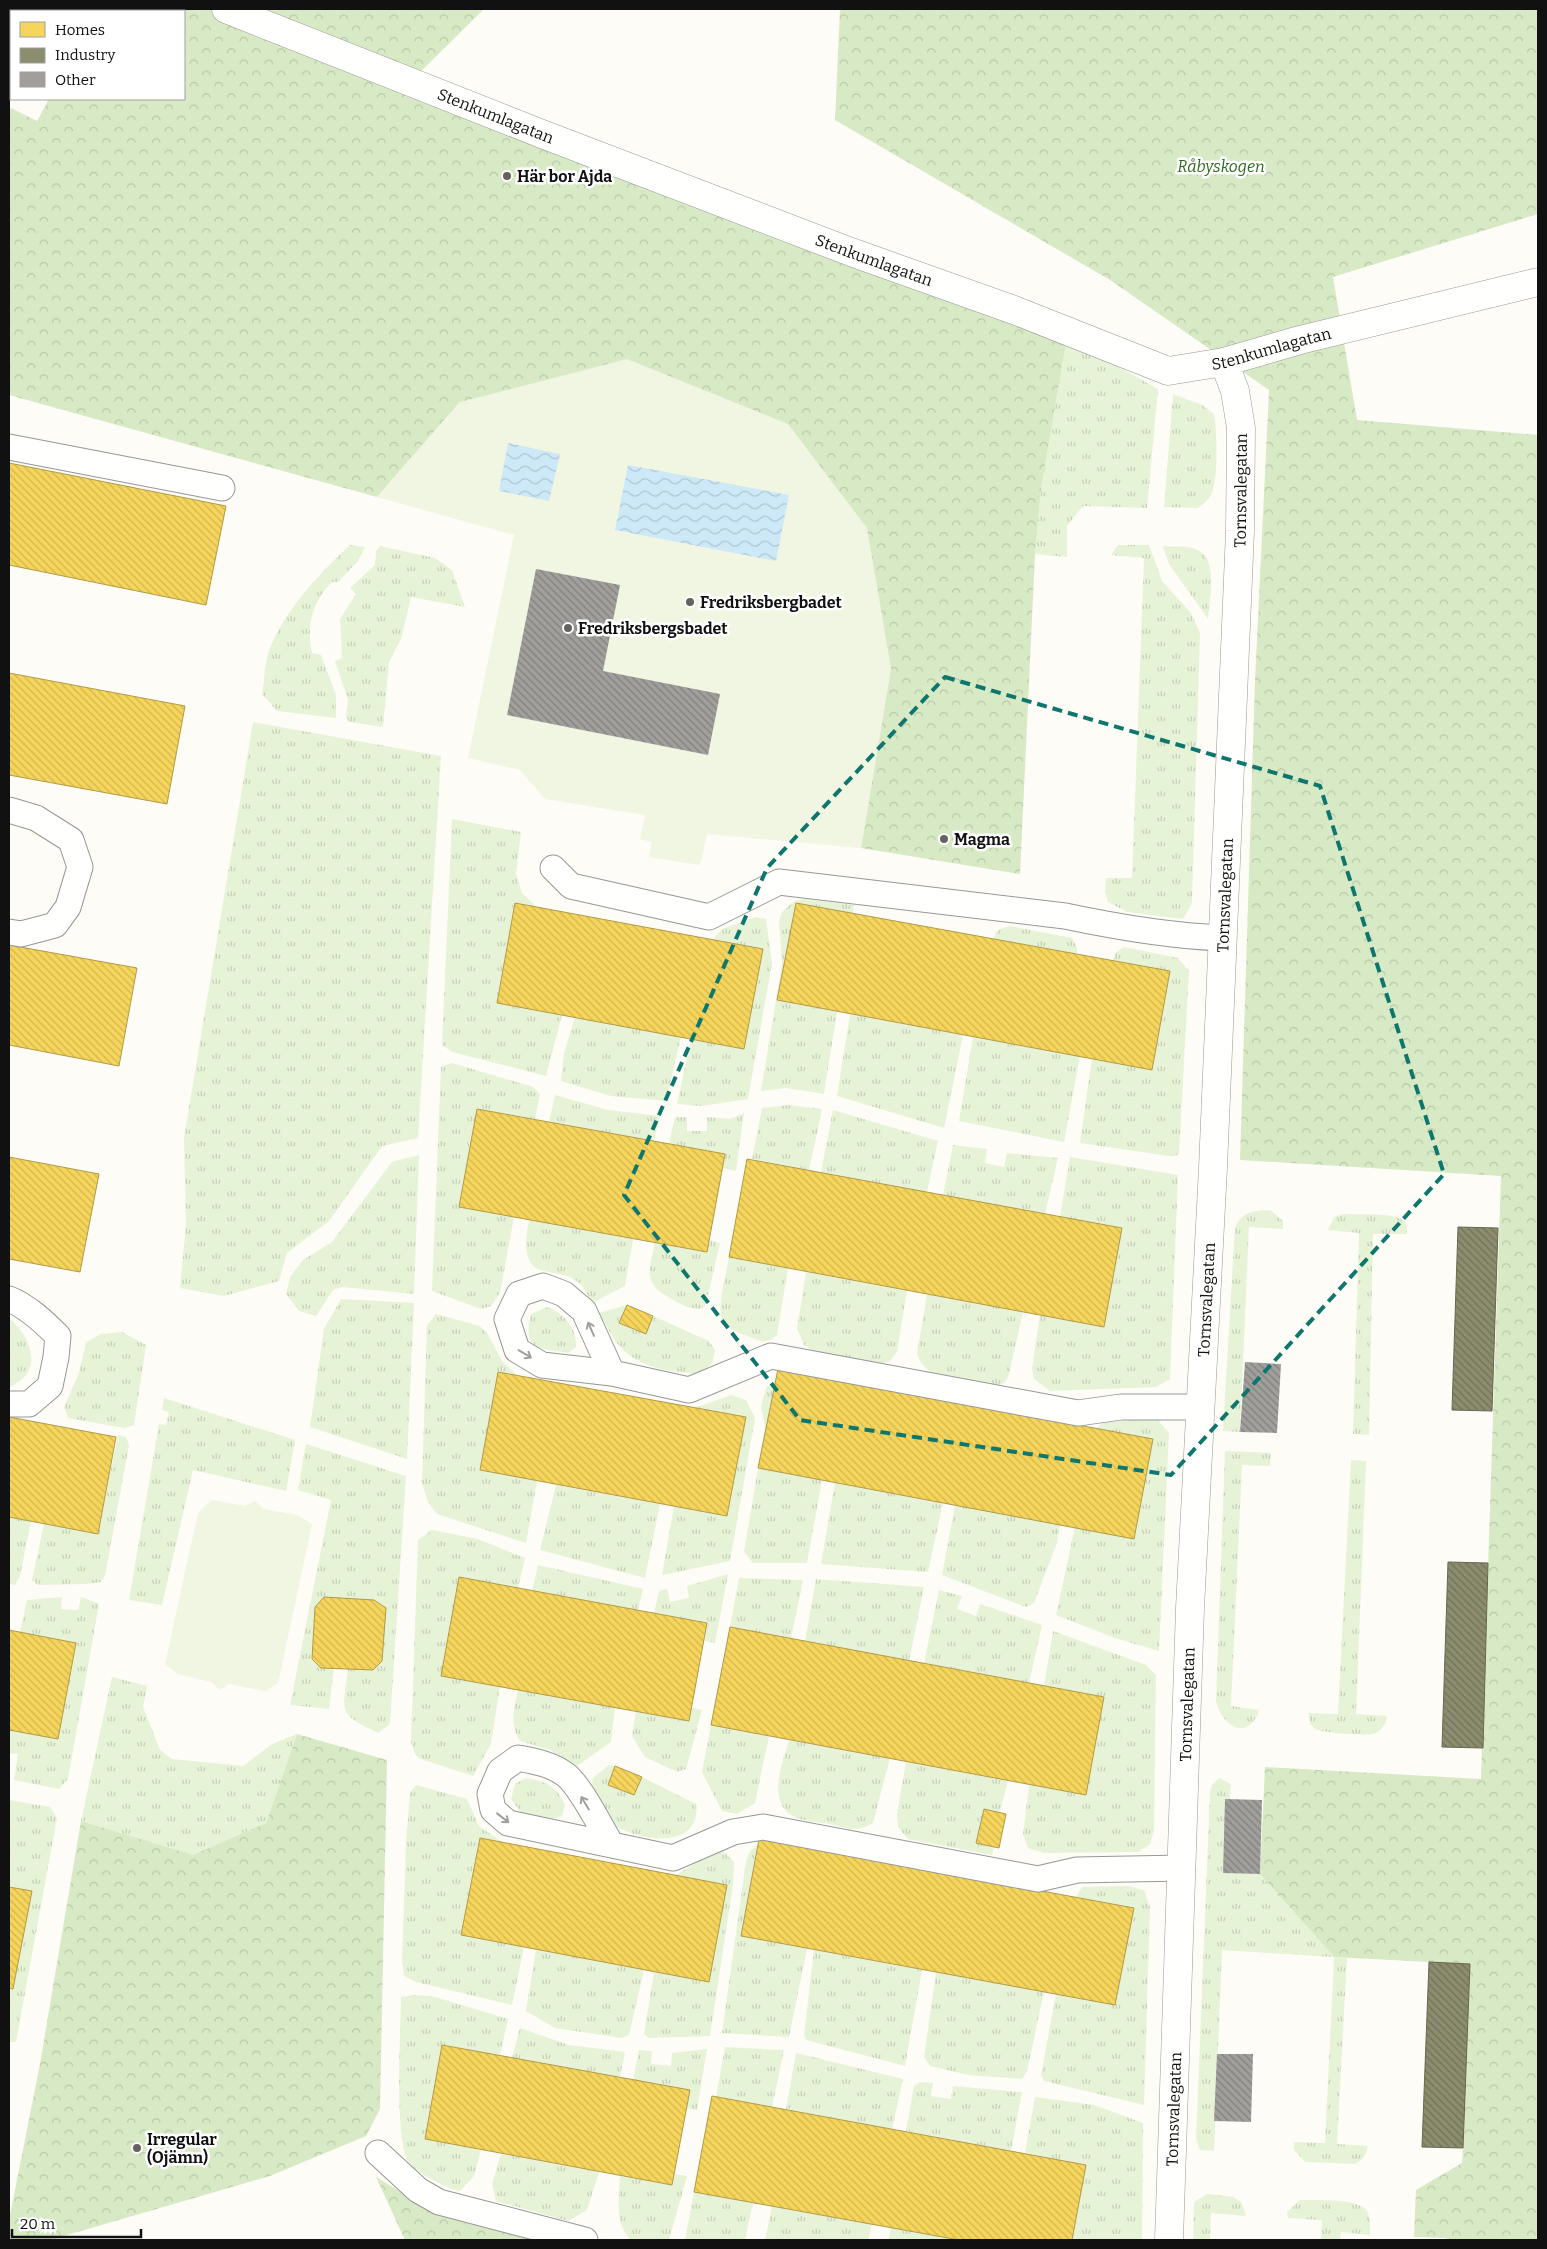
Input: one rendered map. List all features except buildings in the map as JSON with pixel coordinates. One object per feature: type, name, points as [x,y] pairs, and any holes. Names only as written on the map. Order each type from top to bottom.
[{"type":"street","name":"Stenkumlagatan","points":[[226,9],[542,134],[851,252],[1014,310],[1168,372],[1224,362],[1300,340],[1538,282]]},
{"type":"street","name":"Tornsvalegatan","points":[[1169,2240],[1200,1407],[1223,938],[1240,531],[1241,428],[1235,392],[1224,362]]},
{"type":"lane","points":[[9,447],[222,488]]},
{"type":"lane","points":[[9,810],[36,818],[71,840],[80,867],[68,907],[55,926],[21,934],[9,932]]},
{"type":"lane","points":[[553,868],[571,886],[709,917],[779,882],[1065,916],[1111,926],[1195,937],[1223,938]]},
{"type":"lane","points":[[9,1300],[16,1302],[44,1322],[58,1336],[50,1386],[29,1404],[9,1404]]},
{"type":"lane","points":[[612,1373],[689,1390],[770,1356],[1078,1413],[1120,1407],[1200,1407]]},
{"type":"lane","points":[[611,1844],[575,1785],[566,1775],[542,1763],[518,1758],[500,1771],[490,1794],[493,1810],[508,1823],[673,1858],[733,1832],[763,1827],[1038,1879],[1077,1870],[1182,1868]]},
{"type":"lane","points":[[378,2153],[418,2190],[439,2202],[585,2240]]},
{"type":"highlighted area","points":[[945,677],[1320,786],[1444,1174],[1171,1475],[800,1420],[624,1195],[767,868]]},
{"type":"green space","points":[[484,9],[399,93],[608,174],[1067,338],[1041,489],[1035,554],[1020,874],[861,848],[891,668],[460,402],[377,497],[9,395],[9,107],[37,121],[48,100],[185,100],[185,10],[94,10]]},
{"type":"green space","name":"Råbyskogen","points":[[840,9],[1538,9],[1538,214],[1333,277],[1357,420],[1538,435],[1538,2240],[1450,2240],[1445,2238],[1414,2237],[1416,2190],[1462,2163],[1463,2148],[1429,1962],[1334,1957],[1260,1874],[1265,1767],[1481,1779],[1501,1176],[1240,1160],[1255,681],[1269,390],[1110,280],[835,120]]},
{"type":"green space","points":[[1067,338],[1158,389],[1147,508],[1083,506],[1067,526],[1067,557],[1035,554],[1041,489]]},
{"type":"green space","name":"Fredriksbergbadet","points":[[627,359],[788,424],[867,528],[891,668],[861,848],[707,834],[700,865],[649,857],[652,842],[640,839],[645,815],[545,799],[520,770],[468,758],[514,535],[377,497],[460,402]]},
{"type":"green space","points":[[1173,394],[1202,405],[1214,414],[1216,432],[1215,481],[1210,497],[1198,508],[1164,507]]},
{"type":"green space","points":[[350,545],[365,547],[358,561],[338,582],[332,582],[325,589],[315,606],[310,624],[312,653],[321,655],[336,695],[336,718],[277,711],[262,694],[270,648],[285,620],[304,593]]},
{"type":"green space","points":[[1118,545],[1149,545],[1162,581],[1191,613],[1200,633],[1192,903],[1183,919],[1127,912],[1108,902],[1105,892],[1106,878],[1132,878],[1144,558],[1111,555]]},
{"type":"green space","points":[[380,546],[435,558],[452,570],[465,607],[411,597],[401,639],[389,662],[383,727],[349,722],[346,716],[348,700],[335,661],[342,658],[340,619],[356,594],[350,588],[375,565],[376,551]]},
{"type":"green space","points":[[1163,546],[1190,547],[1204,555],[1209,563],[1211,592],[1208,619],[1169,564]]},
{"type":"green space","points":[[253,722],[441,756],[418,1138],[382,1146],[329,1221],[287,1253],[279,1281],[224,1296],[180,1288],[186,1225],[184,1138]]},
{"type":"green space","points":[[452,819],[521,832],[516,874],[522,893],[537,907],[515,903],[497,1002],[562,1015],[546,1076],[452,1052],[442,1045]]},
{"type":"green space","points":[[805,899],[854,905],[853,913],[796,903],[777,1000],[837,1012],[824,1094],[786,1088],[761,1091],[782,964],[779,920],[782,912],[794,901]]},
{"type":"green space","points":[[756,917],[766,919],[772,963],[748,1099],[702,1106],[677,1104],[691,1039],[744,1048],[763,949],[713,940],[722,929]]},
{"type":"green space","points":[[1010,926],[1072,938],[1077,947],[1077,954],[993,939],[998,930]]},
{"type":"green space","points":[[1124,947],[1178,958],[1189,971],[1179,1155],[1169,1156],[1080,1143],[1092,1058],[1113,961],[1115,953]]},
{"type":"green space","points":[[850,1014],[963,1035],[944,1128],[837,1096]]},
{"type":"green space","points":[[575,1017],[681,1037],[666,1101],[611,1096],[561,1081],[564,1053]]},
{"type":"green space","points":[[973,1037],[1080,1056],[1064,1142],[959,1121]]},
{"type":"green space","points":[[452,1063],[533,1087],[540,1094],[535,1119],[477,1109],[514,1217],[500,1293],[491,1306],[481,1309],[432,1291],[441,1067]]},
{"type":"green space","points":[[555,1095],[608,1110],[660,1116],[654,1141],[549,1122]]},
{"type":"green space","points":[[788,1105],[822,1109],[809,1170],[752,1159],[762,1108]]},
{"type":"green space","points":[[833,1110],[938,1141],[927,1192],[821,1172]]},
{"type":"green space","points":[[744,1113],[736,1171],[722,1168],[725,1154],[669,1144],[675,1117],[687,1117],[687,1131],[707,1131],[707,1117],[730,1119]]},
{"type":"green space","points":[[953,1145],[987,1149],[985,1163],[1004,1167],[1007,1153],[1058,1158],[1045,1214],[943,1195]]},
{"type":"green space","points":[[419,1155],[414,1294],[342,1287],[333,1290],[316,1316],[299,1311],[286,1294],[290,1277],[303,1260],[332,1242],[392,1162]]},
{"type":"green space","points":[[1070,1157],[1178,1175],[1170,1379],[1156,1387],[1050,1391],[1034,1379],[1032,1368],[1040,1315],[1104,1327],[1122,1229],[1060,1217]]},
{"type":"green space","points":[[1270,1210],[1283,1221],[1283,1229],[1249,1227],[1240,1432],[1223,1431],[1235,1227],[1245,1215]]},
{"type":"green space","points":[[1344,1214],[1374,1214],[1398,1217],[1406,1223],[1407,1227],[1407,1234],[1373,1234],[1369,1435],[1353,1434],[1359,1233],[1328,1230],[1334,1217]]},
{"type":"green space","points":[[529,1220],[633,1239],[625,1286],[592,1303],[582,1286],[572,1278],[533,1266],[528,1257],[526,1243]]},
{"type":"green space","points":[[710,1240],[720,1243],[706,1304],[702,1309],[682,1305],[656,1288],[650,1276],[655,1243],[707,1252]]},
{"type":"green space","points":[[729,1257],[788,1268],[777,1335],[770,1340],[761,1341],[737,1332],[725,1325],[722,1319],[722,1292]]},
{"type":"green space","points":[[806,1272],[907,1291],[897,1352],[890,1361],[876,1365],[814,1351],[804,1345],[797,1329]]},
{"type":"green space","points":[[927,1294],[1023,1312],[1009,1374],[1005,1382],[997,1386],[931,1373],[921,1363],[917,1354]]},
{"type":"green space","points":[[341,1299],[414,1303],[407,1459],[310,1427],[324,1329]]},
{"type":"green space","points":[[627,1305],[620,1323],[646,1334],[653,1316],[709,1341],[715,1350],[712,1364],[699,1374],[658,1368],[630,1356],[613,1337],[598,1313]]},
{"type":"green space","points":[[547,1307],[564,1317],[572,1328],[576,1347],[568,1353],[541,1348],[531,1341],[529,1326],[531,1314]]},
{"type":"green space","points":[[436,1314],[480,1326],[489,1336],[502,1361],[517,1375],[498,1372],[480,1470],[537,1481],[526,1543],[437,1514],[428,1502],[422,1483],[427,1325]]},
{"type":"green space","points":[[9,1318],[24,1335],[29,1345],[31,1364],[27,1373],[20,1381],[9,1387]]},
{"type":"green space","points":[[122,1332],[146,1345],[134,1425],[124,1428],[68,1418],[64,1407],[79,1373],[86,1342],[101,1334]]},
{"type":"green space","points":[[776,1379],[759,1468],[822,1480],[807,1563],[753,1563],[744,1552],[765,1427],[761,1406],[766,1388]]},
{"type":"green space","points":[[731,1395],[746,1400],[755,1418],[730,1561],[662,1575],[674,1506],[728,1516],[746,1418],[695,1408]]},
{"type":"green space","points":[[164,1398],[295,1440],[286,1491],[193,1470],[162,1605],[129,1600],[159,1424],[166,1425],[169,1412],[162,1410]]},
{"type":"green space","points":[[1157,1419],[1169,1433],[1159,1651],[1115,1638],[1056,1615],[1096,1429],[1104,1422]]},
{"type":"green space","points":[[118,1435],[126,1437],[129,1445],[105,1576],[101,1582],[88,1584],[38,1585],[32,1580],[44,1524],[98,1533]]},
{"type":"green space","points":[[306,1444],[406,1476],[390,1724],[378,1733],[349,1716],[345,1710],[344,1703],[348,1669],[373,1670],[382,1661],[386,1608],[374,1600],[324,1598],[315,1607],[312,1659],[334,1668],[329,1709],[290,1705],[331,1500],[298,1490]]},
{"type":"green space","points":[[1225,1451],[1271,1453],[1270,1466],[1242,1465],[1231,1706],[1259,1710],[1255,1720],[1249,1726],[1243,1728],[1230,1724],[1224,1718],[1216,1701]]},
{"type":"green space","points":[[1351,1460],[1366,1461],[1356,1714],[1387,1716],[1381,1730],[1368,1735],[1342,1734],[1318,1730],[1311,1725],[1309,1717],[1309,1713],[1338,1714]]},
{"type":"green space","points":[[835,1482],[943,1503],[928,1572],[821,1564]]},
{"type":"green space","points":[[556,1485],[660,1504],[645,1578],[540,1550]]},
{"type":"green space","points":[[212,1500],[245,1506],[255,1501],[264,1509],[297,1515],[312,1524],[278,1683],[265,1691],[228,1684],[224,1688],[219,1689],[211,1682],[178,1674],[165,1664],[198,1513]]},
{"type":"green space","points":[[955,1505],[1060,1525],[1057,1543],[1034,1603],[1026,1607],[942,1575]]},
{"type":"green space","points":[[9,1517],[31,1521],[20,1576],[15,1585],[9,1584]]},
{"type":"green space","points":[[432,1530],[478,1539],[525,1558],[518,1588],[459,1578],[441,1675],[500,1686],[491,1744],[473,1776],[418,1758],[411,1742],[418,1540]]},
{"type":"green space","points":[[538,1565],[643,1589],[638,1610],[532,1591]]},
{"type":"green space","points":[[728,1574],[715,1643],[705,1641],[707,1623],[654,1613],[659,1591],[667,1589],[670,1602],[689,1598],[687,1586]]},
{"type":"green space","points":[[739,1578],[803,1580],[791,1639],[730,1627]]},
{"type":"green space","points":[[816,1579],[924,1587],[909,1661],[805,1641]]},
{"type":"green space","points":[[939,1590],[962,1596],[957,1609],[976,1616],[980,1604],[1042,1625],[1029,1683],[924,1663]]},
{"type":"green space","points":[[62,1597],[61,1609],[78,1610],[81,1597],[99,1604],[68,1779],[59,1789],[14,1780],[18,1754],[9,1753],[9,1730],[58,1739],[76,1643],[20,1632],[27,1600]]},
{"type":"green space","points":[[1053,1631],[1146,1665],[1156,1675],[1154,1830],[1150,1844],[1138,1852],[1044,1853],[1028,1848],[1023,1834],[1029,1785],[1086,1795],[1104,1698],[1044,1686]]},
{"type":"green space","points":[[112,1677],[147,1686],[143,1707],[160,1750],[172,1759],[243,1766],[272,1744],[297,1734],[266,1823],[193,1856],[81,1821]]},
{"type":"green space","points":[[518,1690],[615,1708],[611,1742],[577,1766],[550,1750],[520,1741],[513,1722]]},
{"type":"green space","points":[[692,1708],[702,1710],[686,1769],[677,1772],[645,1757],[632,1736],[636,1711],[689,1721]]},
{"type":"green space","points":[[711,1725],[769,1736],[755,1803],[737,1814],[722,1811],[702,1772]]},
{"type":"green space","points":[[297,1734],[387,1760],[380,2109],[366,2136],[270,2176],[50,2240],[9,2240],[9,2220],[40,2064],[81,1821],[193,1855],[266,1823]]},
{"type":"green space","points":[[789,1740],[890,1758],[873,1823],[856,1829],[799,1819],[791,1815],[784,1808],[778,1790],[781,1769]]},
{"type":"green space","points":[[906,1762],[1008,1781],[1000,1812],[984,1810],[976,1843],[994,1847],[992,1855],[908,1839],[898,1827],[897,1814]]},
{"type":"green space","points":[[609,1765],[615,1766],[608,1785],[634,1795],[642,1777],[696,1804],[694,1822],[684,1833],[669,1838],[650,1838],[631,1833],[613,1824],[599,1812],[591,1798],[593,1778]]},
{"type":"green space","points":[[526,1778],[550,1785],[558,1793],[565,1805],[562,1816],[552,1819],[521,1813],[511,1799],[515,1784]]},
{"type":"green space","points":[[1219,1778],[1231,1784],[1223,1873],[1260,1874],[1334,1957],[1222,1950],[1214,2151],[1200,2150],[1196,2139],[1210,1792],[1212,1785]]},
{"type":"green space","points":[[416,1785],[467,1799],[479,1826],[502,1842],[480,1839],[462,1935],[524,1947],[512,2005],[416,1982],[404,1976],[402,1961],[406,1843],[410,1793]]},
{"type":"green space","points":[[9,1800],[50,1807],[57,1818],[16,2042],[9,2042],[9,1988],[13,1989],[32,1891],[9,1887]]},
{"type":"green space","points":[[757,1846],[741,1936],[807,1949],[789,2037],[722,2033],[746,1861],[750,1851]]},
{"type":"green space","points":[[720,1848],[734,1862],[733,1884],[710,2036],[649,2038],[644,2034],[654,1972],[709,1982],[727,1885],[676,1875]]},
{"type":"green space","points":[[1128,1886],[1144,1890],[1150,1907],[1144,2105],[1044,2081],[1041,2075],[1056,1994],[1115,2005],[1134,1908],[1076,1897],[1082,1887]]},
{"type":"green space","points":[[536,1949],[644,1970],[629,2035],[622,2038],[555,2028],[526,2011]]},
{"type":"green space","points":[[814,1950],[922,1970],[905,2066],[806,2040],[804,2035]]},
{"type":"green space","points":[[1334,1957],[1347,1958],[1337,2144],[1368,2146],[1364,2157],[1355,2164],[1305,2162],[1294,2150],[1294,2142],[1325,2143]]},
{"type":"green space","points":[[936,1972],[1044,1992],[1027,2071],[1022,2079],[969,2075],[930,2066],[924,2057]]},
{"type":"green space","points":[[416,1995],[432,1996],[508,2019],[500,2055],[442,2045],[425,2139],[481,2150],[474,2176],[460,2191],[441,2184],[419,2172],[410,2164],[405,2153],[401,2134],[399,2084],[401,1997]]},
{"type":"green space","points":[[520,2028],[569,2045],[625,2052],[620,2077],[512,2058]]},
{"type":"green space","points":[[725,2047],[784,2050],[772,2107],[716,2097]]},
{"type":"green space","points":[[707,2049],[697,2110],[686,2108],[633,2080],[639,2050],[652,2051],[651,2064],[671,2066],[672,2053]]},
{"type":"green space","points":[[796,2053],[903,2079],[892,2129],[786,2109]]},
{"type":"green space","points":[[920,2082],[933,2083],[931,2096],[951,2099],[953,2086],[1022,2092],[1011,2151],[906,2131],[914,2086]]},
{"type":"green space","points":[[1035,2097],[1094,2105],[1143,2123],[1142,2240],[1072,2240],[1086,2165],[1025,2153]]},
{"type":"green space","points":[[501,2154],[599,2172],[587,2210],[568,2221],[496,2201],[492,2184]]},
{"type":"green space","points":[[674,2174],[687,2176],[669,2240],[631,2240],[622,2226],[620,2218],[620,2176],[672,2185]]},
{"type":"green space","points":[[376,2177],[434,2212],[542,2240],[405,2240]]},
{"type":"green space","points":[[694,2192],[753,2203],[745,2240],[685,2240]]},
{"type":"green space","points":[[1207,2194],[1233,2197],[1241,2202],[1246,2216],[1211,2213],[1210,2240],[1193,2240],[1194,2202]]},
{"type":"green space","points":[[1300,2200],[1347,2202],[1363,2207],[1369,2217],[1370,2235],[1341,2232],[1340,2240],[1321,2240],[1322,2220],[1288,2218],[1287,2212]]},
{"type":"green space","points":[[772,2206],[872,2224],[868,2240],[765,2240]]},
{"type":"green space","points":[[891,2228],[959,2240],[888,2240]]},
{"type":"water","points":[[508,443],[560,454],[549,501],[499,491]]},
{"type":"water","points":[[628,465],[789,495],[776,561],[615,530]]},
{"type":"place","name":"Här bor Ajda","points":[[507,176]]},
{"type":"place","name":"Fredriksbergbadet","points":[[690,602]]},
{"type":"place","name":"Fredriksbergsbadet","points":[[568,628]]},
{"type":"place","name":"Magma","points":[[944,839]]},
{"type":"place","name":"Irregular (Ojämn)","points":[[137,2148]]}]
